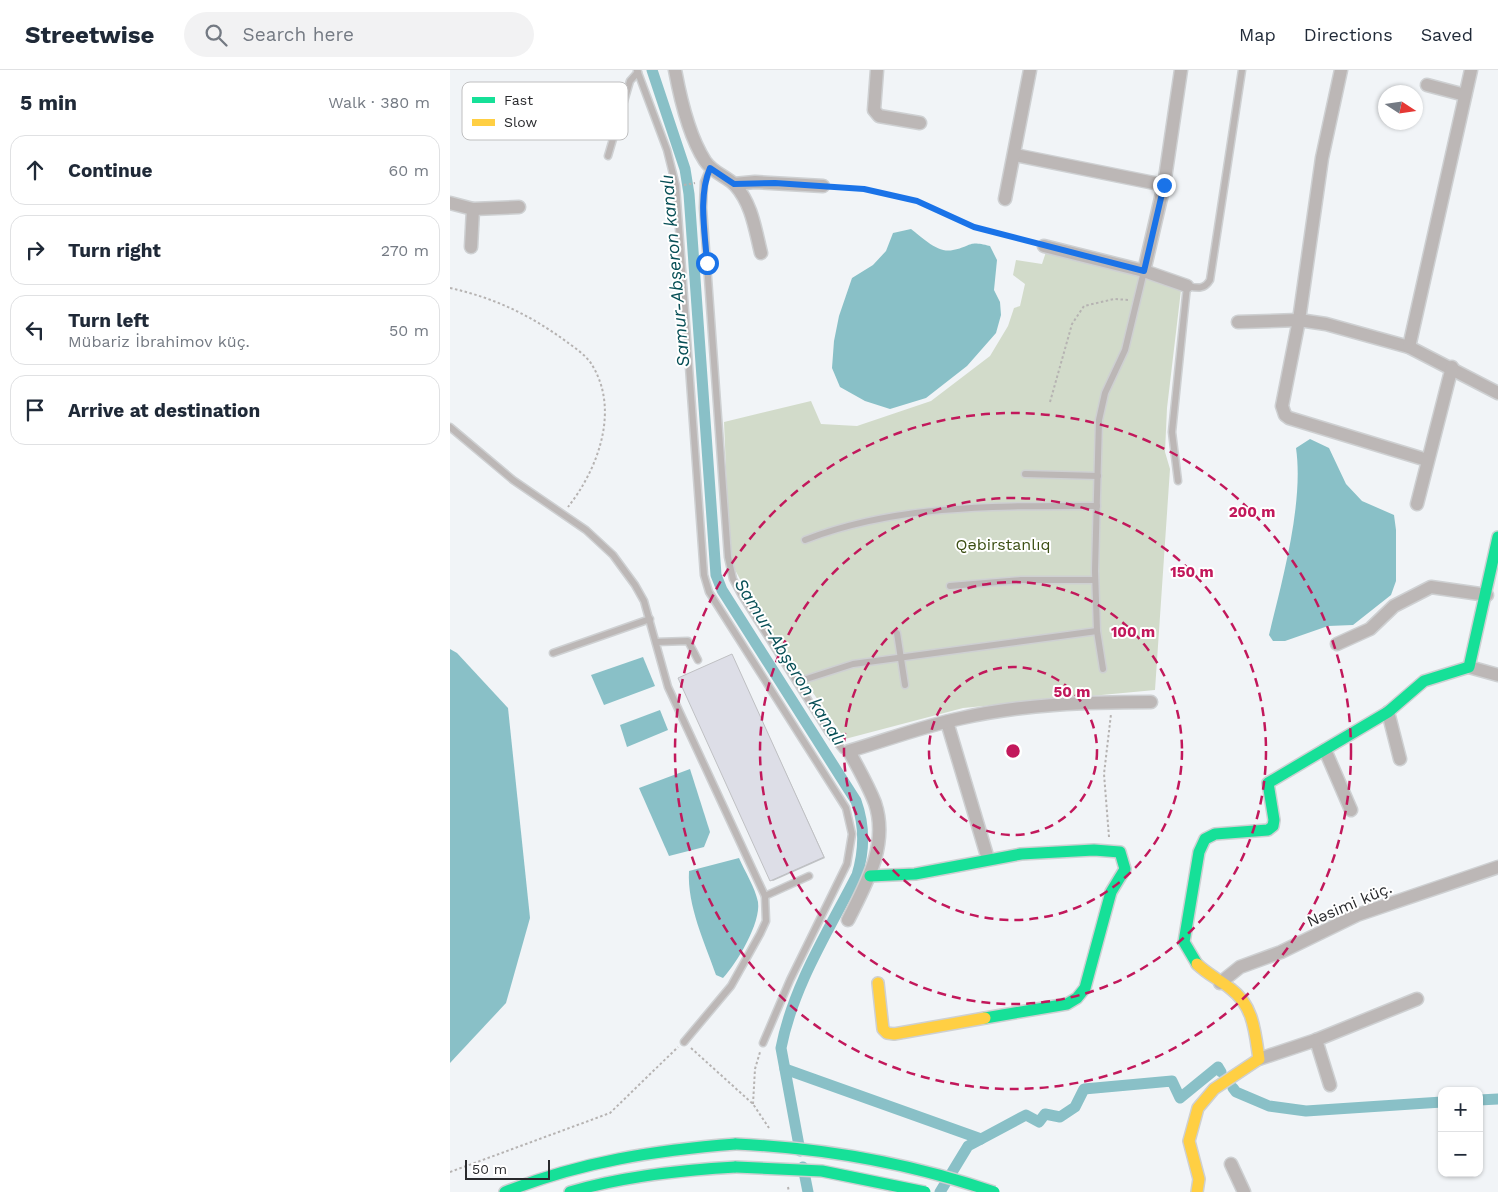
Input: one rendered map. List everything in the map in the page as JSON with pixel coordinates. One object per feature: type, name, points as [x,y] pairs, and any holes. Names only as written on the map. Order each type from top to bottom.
[{"type":"main road","points":[[1196,1192],[1199,1179],[1189,1141],[1198,1108],[1214,1090],[1259,1059],[1250,1012],[1242,998],[1193,962],[1184,942],[1199,852],[1205,839],[1215,834],[1268,830],[1273,826],[1274,820],[1266,792],[1268,783],[1388,712],[1424,681],[1469,667],[1487,595],[1498,537]]},
{"type":"main road","points":[[870,876],[892,878],[910,876],[988,859],[1053,851],[1110,850],[1120,852],[1125,869],[1111,892],[1085,988],[1077,998],[1066,1004],[894,1034],[887,1033],[883,1029],[878,983]]},
{"type":"main road","points":[[505,1192],[526,1183],[599,1161],[675,1148],[736,1144],[788,1145],[851,1153],[952,1177],[994,1192]]},
{"type":"main road","points":[[570,1192],[628,1178],[676,1170],[736,1167],[822,1171],[926,1192]]},
{"type":"main road","points":[[903,1186],[917,1192]]},
{"type":"street","points":[[675,70],[678,90],[698,147],[710,168],[734,184],[749,206],[761,253]]},
{"type":"street","points":[[877,70],[874,110],[879,116],[920,123]]},
{"type":"street","points":[[1005,199],[1030,70]]},
{"type":"street","points":[[1144,271],[1164,185],[1181,70]]},
{"type":"street","points":[[1341,70],[1322,158],[1299,320],[1282,406],[1289,418],[1427,460]]},
{"type":"street","points":[[1409,347],[1471,70]]},
{"type":"street","points":[[1427,85],[1465,95]]},
{"type":"street","points":[[1015,155],[1164,185]]},
{"type":"street","points":[[734,184],[755,182],[823,186]]},
{"type":"street","points":[[450,204],[473,209],[518,207]]},
{"type":"street","points":[[471,247],[473,209]]},
{"type":"street","points":[[1044,246],[1144,271],[1187,286]]},
{"type":"street","points":[[1238,322],[1299,320],[1326,324],[1409,347],[1498,393]]},
{"type":"street","points":[[1417,504],[1452,368]]},
{"type":"street","points":[[1337,644],[1370,629],[1394,606],[1431,587],[1487,595]]},
{"type":"street","points":[[1469,667],[1498,675]]},
{"type":"street","points":[[848,920],[870,876],[878,846],[875,805],[849,752],[896,735],[975,715],[1049,706],[1151,702]]},
{"type":"street","points":[[1388,712],[1400,760]]},
{"type":"street","points":[[948,722],[988,859]]},
{"type":"street","points":[[1325,750],[1351,810]]},
{"type":"street","name":"Nəsimi küç.","points":[[1220,983],[1228,974],[1240,967],[1282,952],[1357,915],[1498,867]]},
{"type":"street","points":[[1259,1059],[1316,1040],[1417,999]]},
{"type":"street","points":[[1316,1040],[1330,1085]]},
{"type":"street","points":[[1231,1164],[1244,1192]]},
{"type":"lane","points":[[1178,481],[1172,432],[1187,286],[1200,288],[1207,285],[1210,280],[1242,70]]},
{"type":"lane","points":[[628,88],[630,81],[638,71]]},
{"type":"lane","points":[[638,71],[667,150],[676,186],[704,575],[709,592],[846,808],[852,834],[847,864],[790,980],[763,1043]]},
{"type":"lane","points":[[608,156],[613,140]]},
{"type":"lane","points":[[710,168],[704,182],[703,208],[728,558],[733,579],[741,594],[838,745],[843,750],[849,752]]},
{"type":"lane","points":[[1103,669],[1097,631],[1095,580],[1099,420],[1105,393],[1122,359],[1144,271]]},
{"type":"lane","points":[[450,427],[513,480],[586,530],[612,555],[644,601],[668,687],[765,896],[766,921],[760,934],[731,986],[684,1042]]},
{"type":"lane","points":[[1024,474],[1098,476]]},
{"type":"lane","points":[[805,540],[846,526],[903,514],[986,506],[1097,506]]},
{"type":"lane","points":[[950,586],[1021,580],[1095,580]]},
{"type":"lane","points":[[553,653],[650,619]]},
{"type":"lane","points":[[797,682],[853,664],[1097,631]]},
{"type":"lane","points":[[897,633],[905,685]]},
{"type":"lane","points":[[656,642],[688,642],[698,660]]},
{"type":"lane","points":[[765,896],[809,876]]},
{"type":"path","points":[[676,186],[704,182]]},
{"type":"path","points":[[823,186],[864,189],[917,201],[974,227],[1044,246]]},
{"type":"path","points":[[450,288],[482,295],[537,320],[591,363],[599,378],[603,386],[605,426],[600,448],[580,491],[563,513]]},
{"type":"path","points":[[1050,402],[1072,324],[1084,306],[1114,299],[1136,300]]},
{"type":"path","points":[[1110,850],[1104,774],[1113,702]]},
{"type":"path","points":[[450,1172],[610,1113],[684,1042],[753,1104],[770,1129]]},
{"type":"path","points":[[753,1104],[755,1069],[763,1043]]},
{"type":"path","points":[[787,1182],[789,1192]]},
{"type":"green space","name":"Qəbirstanlıq","points":[[1046,252],[1137,274],[1181,290],[1167,408],[1165,452],[1170,469],[1155,690],[963,708],[845,739],[760,616],[734,568],[729,539],[724,422],[811,401],[821,424],[857,426],[931,401],[990,356],[1008,326],[1014,308],[1020,306],[1025,284],[1013,275],[1016,260],[1042,264]]},
{"type":"water","points":[[911,229],[942,250],[953,250],[973,244],[990,246],[997,260],[994,290],[1000,302],[1001,315],[996,333],[967,366],[926,398],[890,409],[865,401],[840,387],[832,368],[834,341],[839,316],[852,278],[873,265],[886,251],[893,233]]},
{"type":"water","points":[[1310,439],[1329,448],[1346,484],[1362,501],[1394,515],[1396,530],[1396,581],[1391,595],[1353,625],[1328,626],[1285,641],[1273,641],[1269,635],[1290,542],[1297,493],[1298,470],[1296,448]]},
{"type":"water","points":[[450,649],[457,653],[508,708],[530,918],[506,1003],[450,1063]]},
{"type":"water","points":[[643,657],[655,686],[604,705],[591,675]]},
{"type":"water","points":[[660,710],[668,730],[627,747],[620,725]]},
{"type":"water","points":[[690,769],[710,832],[704,847],[669,856],[639,788]]},
{"type":"water","points":[[739,858],[755,891],[758,911],[747,942],[735,963],[723,978],[716,975],[698,924],[691,898],[689,871]]},
{"type":"building","points":[[732,654],[824,857],[770,881],[678,678]]},
{"type":"waterway","name":"Samur-Abşeron kanalı","points":[[652,70],[685,169],[689,194],[716,575],[722,590],[856,801],[861,819],[863,847],[857,875],[803,981],[794,1003],[781,1048],[800,1151]]},
{"type":"waterway","points":[[940,1192],[968,1146],[1026,1115],[1039,1122],[1045,1114],[1060,1117],[1075,1107],[1084,1089],[1172,1081],[1180,1098],[1218,1067],[1221,1072]]},
{"type":"waterway","points":[[785,1069],[981,1139]]},
{"type":"waterway","points":[[1233,1088],[1236,1092],[1269,1106],[1306,1111],[1438,1102]]},
{"type":"waterway","points":[[1483,1100],[1498,1099]]},
{"type":"waterway","name":"Samur-Abşeron kanalı","points":[[803,1167],[808,1192]]},
{"type":"traffic: fast","points":[[1197,964],[1184,942],[1199,852],[1205,839],[1215,834],[1268,830],[1273,826],[1274,820],[1268,783],[1388,712],[1424,681],[1469,667],[1498,537]]},
{"type":"traffic: fast","points":[[870,876],[915,874],[1021,854],[1094,850],[1120,852],[1125,869],[1111,892],[1085,988],[1077,998],[1067,1004],[985,1018]]},
{"type":"traffic: fast","points":[[505,1192],[590,1165],[648,1154],[736,1144]]},
{"type":"traffic: fast","points":[[736,1144],[835,1153],[899,1165],[994,1192]]},
{"type":"traffic: fast","points":[[570,1192],[590,1186],[652,1175],[736,1167]]},
{"type":"traffic: fast","points":[[736,1167],[822,1171],[925,1192]]},
{"type":"traffic: slow","points":[[1197,964],[1231,989],[1245,1003],[1252,1021],[1259,1059],[1214,1089],[1198,1108],[1189,1141],[1199,1179],[1197,1192]]},
{"type":"traffic: slow","points":[[878,983],[883,1029],[887,1033],[894,1034],[985,1018]]},
{"type":"route","points":[[707,263],[703,194],[704,182],[710,168],[734,184],[755,182],[864,189],[917,201],[974,227],[1144,271],[1157,222],[1164,185]]}]
